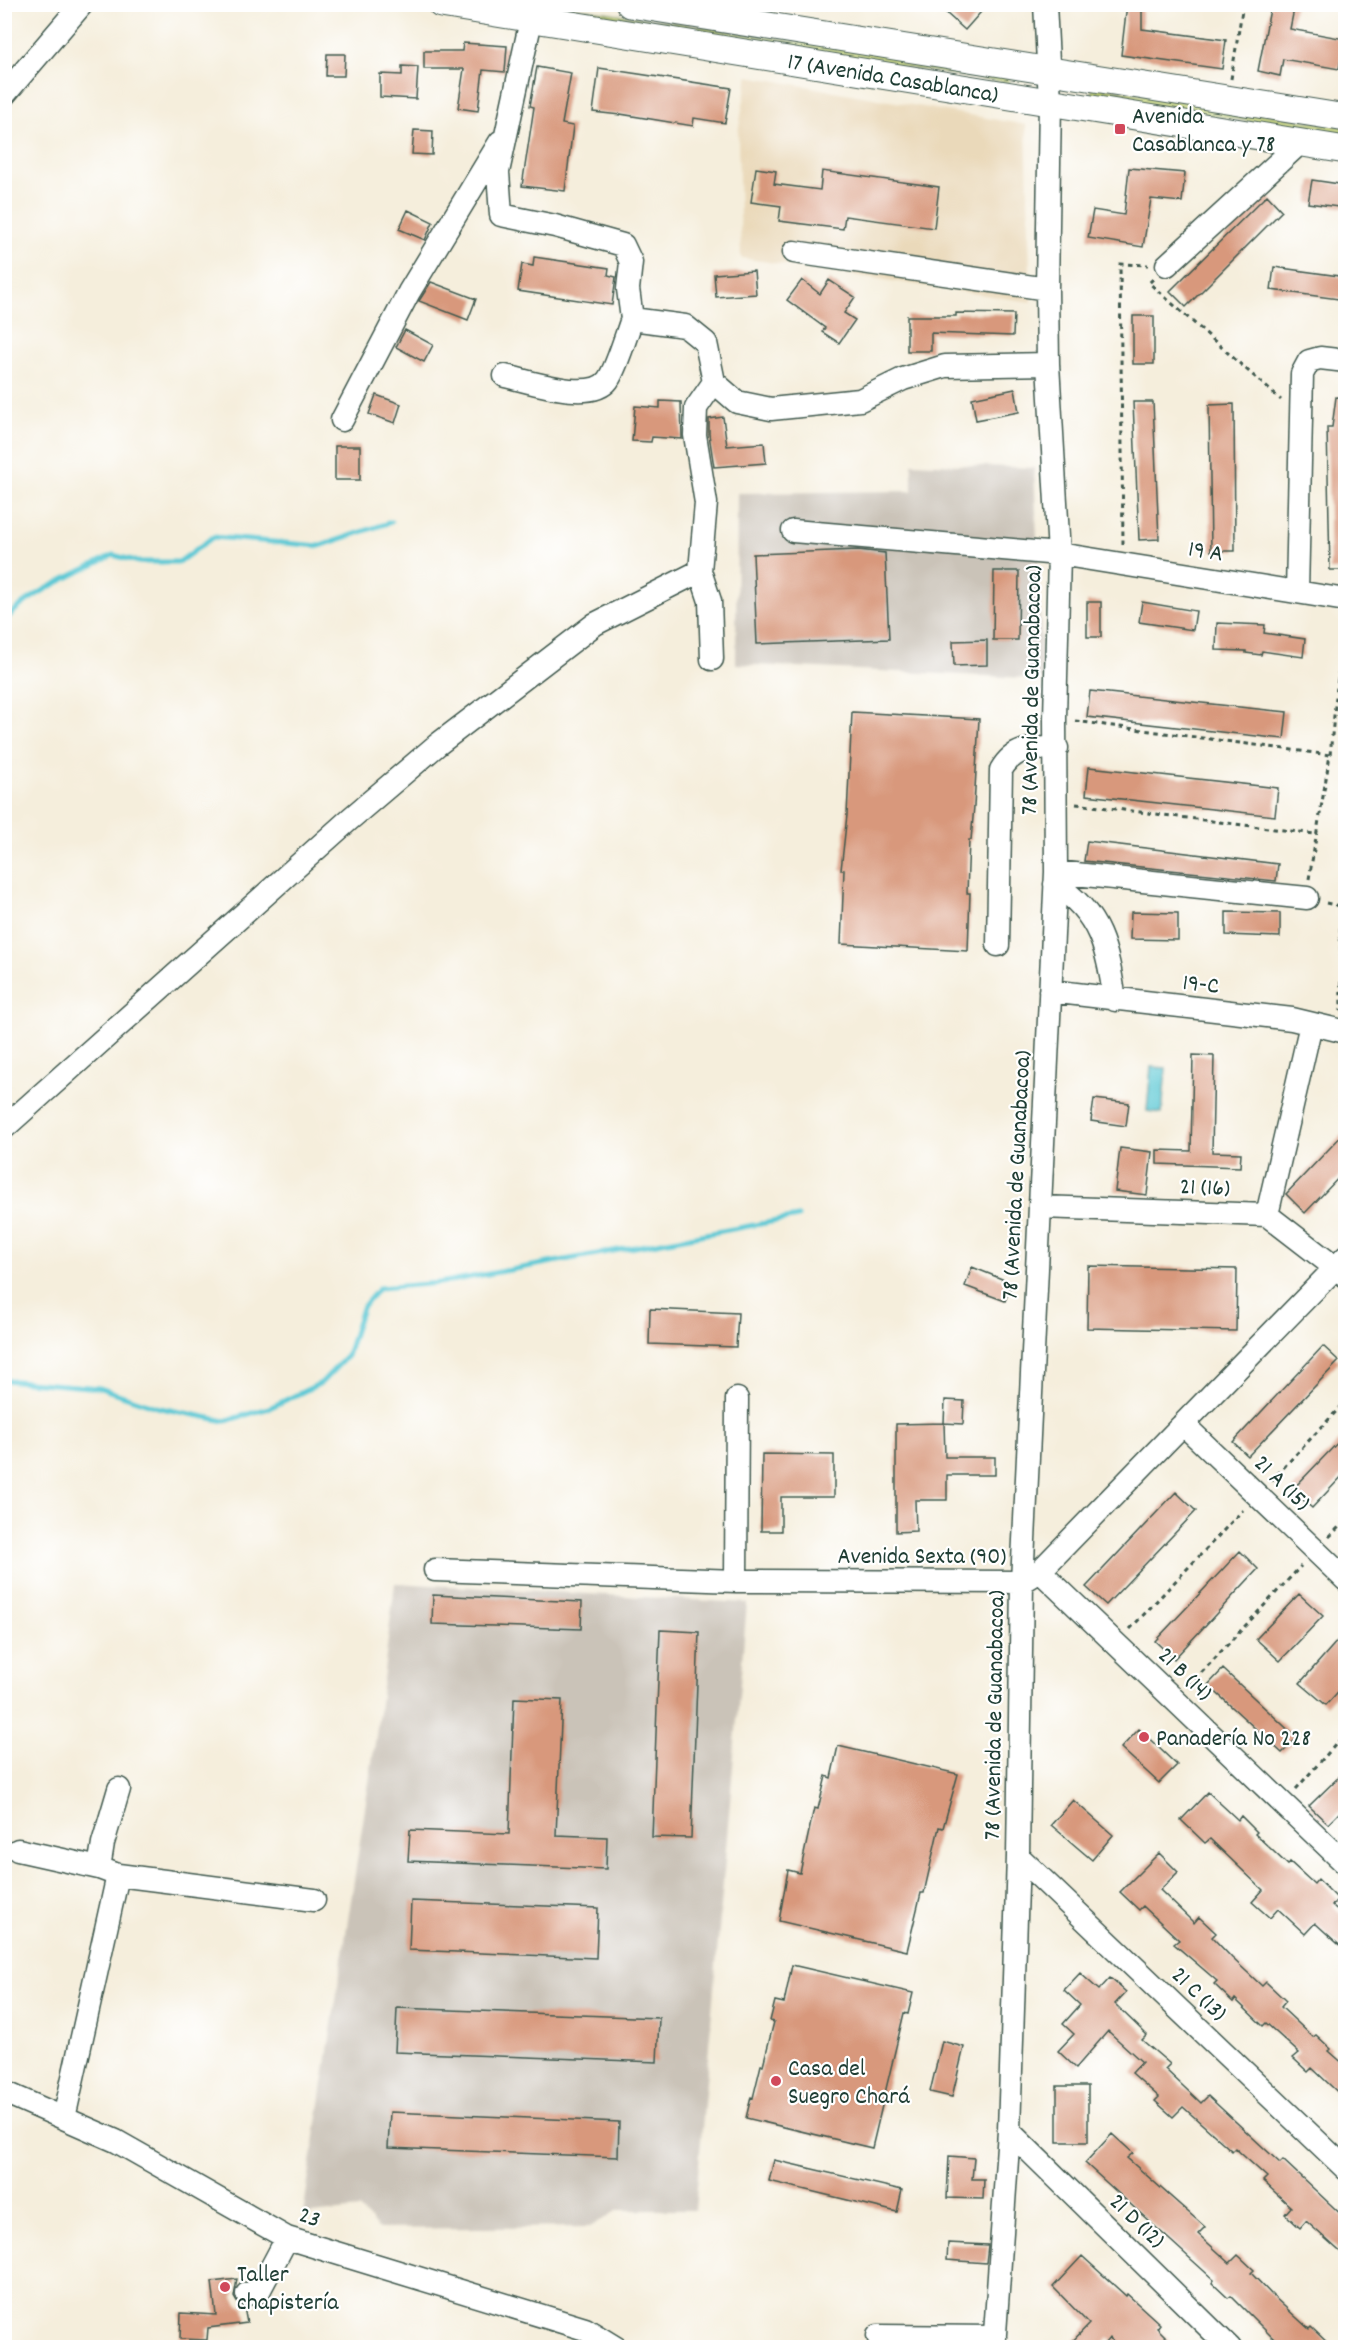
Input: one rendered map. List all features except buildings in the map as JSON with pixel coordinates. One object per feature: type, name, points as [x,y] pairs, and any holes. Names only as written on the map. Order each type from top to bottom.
[{"type":"main road","name":"17 (Avenida Casablanca)","points":[[441,4],[1346,150]]},
{"type":"main road","name":"17 (Avenida Casablanca)","points":[[630,4],[1346,118]]},
{"type":"street","name":"78 (Avenida de Guanabacoa)","points":[[994,2342],[1009,2131],[1018,1856],[1031,1576],[1041,1207],[1055,878],[1057,748],[1055,718],[1059,554],[1048,364],[1050,101],[1045,4]]},
{"type":"street","points":[[4,95],[72,10]]},
{"type":"street","points":[[505,376],[580,392],[599,388],[609,379],[632,319],[628,289],[632,262],[623,245],[555,226],[501,215],[498,172],[531,20]]},
{"type":"street","points":[[342,420],[409,292],[484,165],[507,131]]},
{"type":"street","points":[[1167,265],[1301,142]]},
{"type":"street","points":[[794,252],[1047,289]]},
{"type":"street","points":[[632,319],[685,326],[706,344],[714,382],[737,402],[771,409],[860,400],[903,379],[945,366],[1048,364]]},
{"type":"street","points":[[1298,592],[1302,374],[1309,361],[1320,358],[1346,361]]},
{"type":"street","points":[[712,659],[710,601],[699,571],[706,502],[695,435],[696,408],[714,382]]},
{"type":"street","name":"19 A","points":[[793,531],[1059,554],[1346,600]]},
{"type":"street","points":[[4,1128],[436,745],[595,624],[699,571]]},
{"type":"street","points":[[998,945],[1001,770],[1008,758],[1017,753],[1035,748],[1057,748]]},
{"type":"street","points":[[1055,878],[1306,898]]},
{"type":"street","points":[[1055,878],[1072,895],[1100,933],[1108,955],[1115,1000]]},
{"type":"street","name":"19-C","points":[[1050,991],[1292,1019],[1343,1031]]},
{"type":"street","points":[[1311,1023],[1267,1215],[1342,1267]]},
{"type":"street","name":"21 (16)","points":[[1041,1207],[1267,1215]]},
{"type":"street","name":"Avenida Sexta (90)","points":[[435,1570],[736,1581],[1031,1576],[1342,1267]]},
{"type":"street","points":[[736,1581],[737,1399]]},
{"type":"street","name":"21 A (15)","points":[[1183,1424],[1346,1580]]},
{"type":"street","name":"21 B (14)","points":[[1031,1576],[1116,1643],[1346,1864]]},
{"type":"street","points":[[64,2118],[108,1871],[103,1843],[119,1789]]},
{"type":"street","points":[[18,1850],[108,1871],[314,1900]]},
{"type":"street","name":"21 C (13)","points":[[1018,1856],[1346,2169]]},
{"type":"street","name":"23","points":[[4,2092],[116,2142],[287,2238],[585,2329],[616,2348]]},
{"type":"street","name":"21 D (12)","points":[[1009,2131],[1230,2348]]},
{"type":"street","points":[[247,2294],[259,2291],[287,2238]]},
{"type":"street","points":[[878,2336],[994,2342]]},
{"type":"path","points":[[1228,98],[1243,4]]},
{"type":"path","points":[[1124,564],[1120,264],[1167,265]]},
{"type":"path","points":[[1167,265],[1149,283],[1300,418]]},
{"type":"path","points":[[1343,1031],[1340,906],[1306,898],[1330,755],[1346,607]]},
{"type":"path","points":[[1055,718],[1330,755]]},
{"type":"path","points":[[1056,802],[1315,834]]},
{"type":"path","points":[[1116,1643],[1346,1401]]},
{"type":"path","points":[[1176,1701],[1346,1520]]},
{"type":"path","points":[[1282,1803],[1346,1733]]},
{"type":"shaded area","points":[[748,76],[1026,125],[1031,302],[741,258],[738,133]]},
{"type":"shaded area","points":[[912,463],[1034,468],[1043,679],[736,664],[737,493],[912,491]]},
{"type":"shaded area","points":[[395,1583],[747,1603],[695,2210],[618,2210],[590,2227],[379,2229],[359,2209],[303,2215],[376,1736]]},
{"type":"green space","points":[[491,5],[557,5],[1009,73],[1009,83]]},
{"type":"green space","points":[[1093,86],[1345,127],[1345,137],[1091,96]]},
{"type":"water","points":[[1151,1067],[1166,1068],[1162,1113],[1147,1111]]},
{"type":"waterway","points":[[4,622],[25,602],[39,593],[113,555],[139,562],[179,562],[213,537],[320,546],[391,522]]},
{"type":"waterway","points":[[4,1380],[100,1388],[160,1408],[225,1421],[269,1408],[321,1383],[347,1356],[362,1308],[379,1288],[439,1283],[798,1217]]},
{"type":"place","name":"Avenida Casablanca y 78","points":[[1120,129]]},
{"type":"place","name":"Panadería No 228","points":[[1144,1737]]},
{"type":"place","name":"Casa del Suegro Chará","points":[[776,2081]]},
{"type":"place","name":"Taller chapistería","points":[[225,2287]]}]
